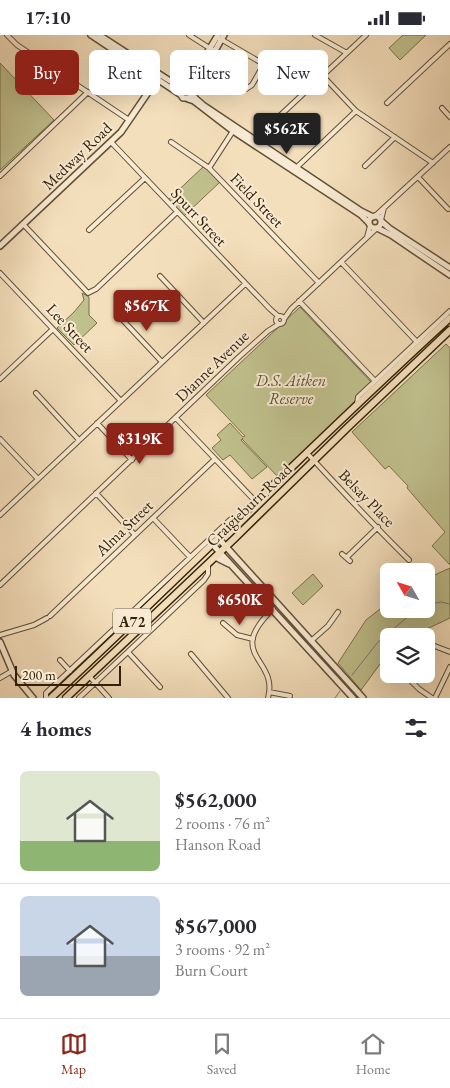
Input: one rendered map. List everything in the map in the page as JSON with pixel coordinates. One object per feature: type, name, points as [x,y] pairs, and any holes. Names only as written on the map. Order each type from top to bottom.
[{"type":"main road","name":"Craigieburn Road","points":[[51,698],[239,520],[357,404],[450,318]]},
{"type":"main road","name":"Craigieburn Road","points":[[66,698],[314,463],[357,418],[450,330]]},
{"type":"street","points":[[7,35],[17,45],[130,120]]},
{"type":"street","points":[[91,35],[115,50]]},
{"type":"street","points":[[99,35],[120,50]]},
{"type":"street","points":[[189,35],[212,50],[220,37],[258,60]]},
{"type":"street","points":[[314,35],[347,53]]},
{"type":"street","points":[[328,71],[366,35]]},
{"type":"street","points":[[387,103],[450,44]]},
{"type":"street","points":[[248,88],[252,85],[258,74]]},
{"type":"street","points":[[328,81],[356,111],[433,163]]},
{"type":"street","points":[[0,176],[88,92]]},
{"type":"street","name":"Medway Road","points":[[0,246],[121,132],[146,95]]},
{"type":"street","points":[[183,95],[183,98],[190,95],[370,224],[391,235],[450,275]]},
{"type":"street","points":[[254,141],[303,95]]},
{"type":"street","points":[[442,108],[450,117]]},
{"type":"street","points":[[295,169],[356,111]]},
{"type":"street","points":[[209,167],[235,129]]},
{"type":"street","points":[[365,166],[395,137]]},
{"type":"street","name":"Spurr Street","points":[[111,142],[279,319]]},
{"type":"street","name":"Field Street","points":[[171,142],[209,167],[319,283]]},
{"type":"street","points":[[367,237],[373,217],[450,147]]},
{"type":"street","points":[[295,169],[373,217],[377,217],[388,229],[450,268]]},
{"type":"street","points":[[89,230],[145,177]]},
{"type":"street","points":[[418,177],[448,209]]},
{"type":"street","points":[[377,228],[384,208]]},
{"type":"street","points":[[23,224],[88,293],[96,289],[178,213]]},
{"type":"street","name":"Dianne Avenue","points":[[0,585],[377,228]]},
{"type":"street","points":[[341,262],[417,342]]},
{"type":"street","name":"Lee Street","points":[[0,273],[121,401]]},
{"type":"street","points":[[160,276],[204,323]]},
{"type":"street","points":[[0,515],[246,284]]},
{"type":"street","points":[[299,301],[375,381]]},
{"type":"street","name":"Craigieburn Road","points":[[357,404],[358,397],[450,311]]},
{"type":"street","points":[[118,315],[162,363]]},
{"type":"street","points":[[0,379],[53,329]]},
{"type":"street","points":[[36,393],[79,440]]},
{"type":"street","points":[[176,418],[256,503]]},
{"type":"street","points":[[97,423],[132,460]]},
{"type":"street","points":[[0,439],[38,479]]},
{"type":"street","name":"Belsay Place","points":[[307,453],[314,463],[378,527],[402,556],[409,560]]},
{"type":"street","name":"Alma Street","points":[[0,635],[34,625],[48,617],[215,459]]},
{"type":"street","points":[[96,493],[135,535]]},
{"type":"street","points":[[153,518],[190,557]]},
{"type":"street","name":"Craigieburn Road","points":[[46,698],[46,693],[231,519],[239,520]]},
{"type":"street","points":[[347,557],[378,527]]},
{"type":"street","points":[[216,542],[226,547],[346,679],[356,696]]},
{"type":"street","points":[[216,542],[220,552],[344,688],[363,698]]},
{"type":"street","points":[[342,554],[350,561]]},
{"type":"street","points":[[215,557],[227,562],[238,571]]},
{"type":"street","points":[[79,698],[204,580],[208,573],[208,564]]},
{"type":"street","points":[[238,571],[243,567]]},
{"type":"street","points":[[268,698],[269,678],[256,657],[252,639],[259,623],[278,605]]},
{"type":"street","points":[[311,641],[330,623],[338,612]]},
{"type":"street","points":[[223,623],[237,635],[252,639]]},
{"type":"street","points":[[118,626],[128,625]]},
{"type":"street","points":[[0,642],[12,671],[29,698]]},
{"type":"street","points":[[435,646],[450,652]]},
{"type":"street","points":[[128,652],[160,687]]},
{"type":"street","points":[[191,654],[228,698]]},
{"type":"street","points":[[60,660],[70,671]]},
{"type":"street","points":[[413,683],[434,698],[450,667]]},
{"type":"street","points":[[0,678],[12,671]]},
{"type":"street","points":[[89,677],[109,698]]},
{"type":"street","points":[[344,688],[349,688],[346,679]]},
{"type":"street","points":[[21,685],[33,698]]},
{"type":"street","points":[[269,693],[290,696]]},
{"type":"green space","points":[[403,35],[426,35],[400,60],[389,48]]},
{"type":"green space","points":[[0,63],[15,79],[15,95],[30,95],[54,120],[0,170]]},
{"type":"green space","points":[[204,166],[220,182],[184,216],[168,200]]},
{"type":"green space","points":[[82,293],[89,297],[89,315],[97,323],[74,345],[57,328],[84,300]]},
{"type":"green space","name":"D.S. Aitken Reserve","points":[[300,307],[374,385],[278,477],[242,439],[267,467],[252,479],[230,455],[223,460],[212,448],[221,440],[217,435],[230,423],[243,437],[245,436],[206,395]]},
{"type":"green space","points":[[446,344],[450,348],[450,565],[432,546],[445,532],[407,488],[408,486],[389,466],[385,469],[352,432]]},
{"type":"green space","points":[[450,568],[450,618],[429,628],[380,628],[380,664],[361,690],[338,663],[366,620],[380,609],[380,618],[435,618],[435,575]]},
{"type":"green space","points":[[313,574],[323,586],[303,605],[292,593]]},
{"type":"waterway","points":[[435,603],[450,604]]},
{"type":"waterway","points":[[352,675],[378,642],[407,618]]},
{"type":"waterway","points":[[335,698],[340,691]]}]
